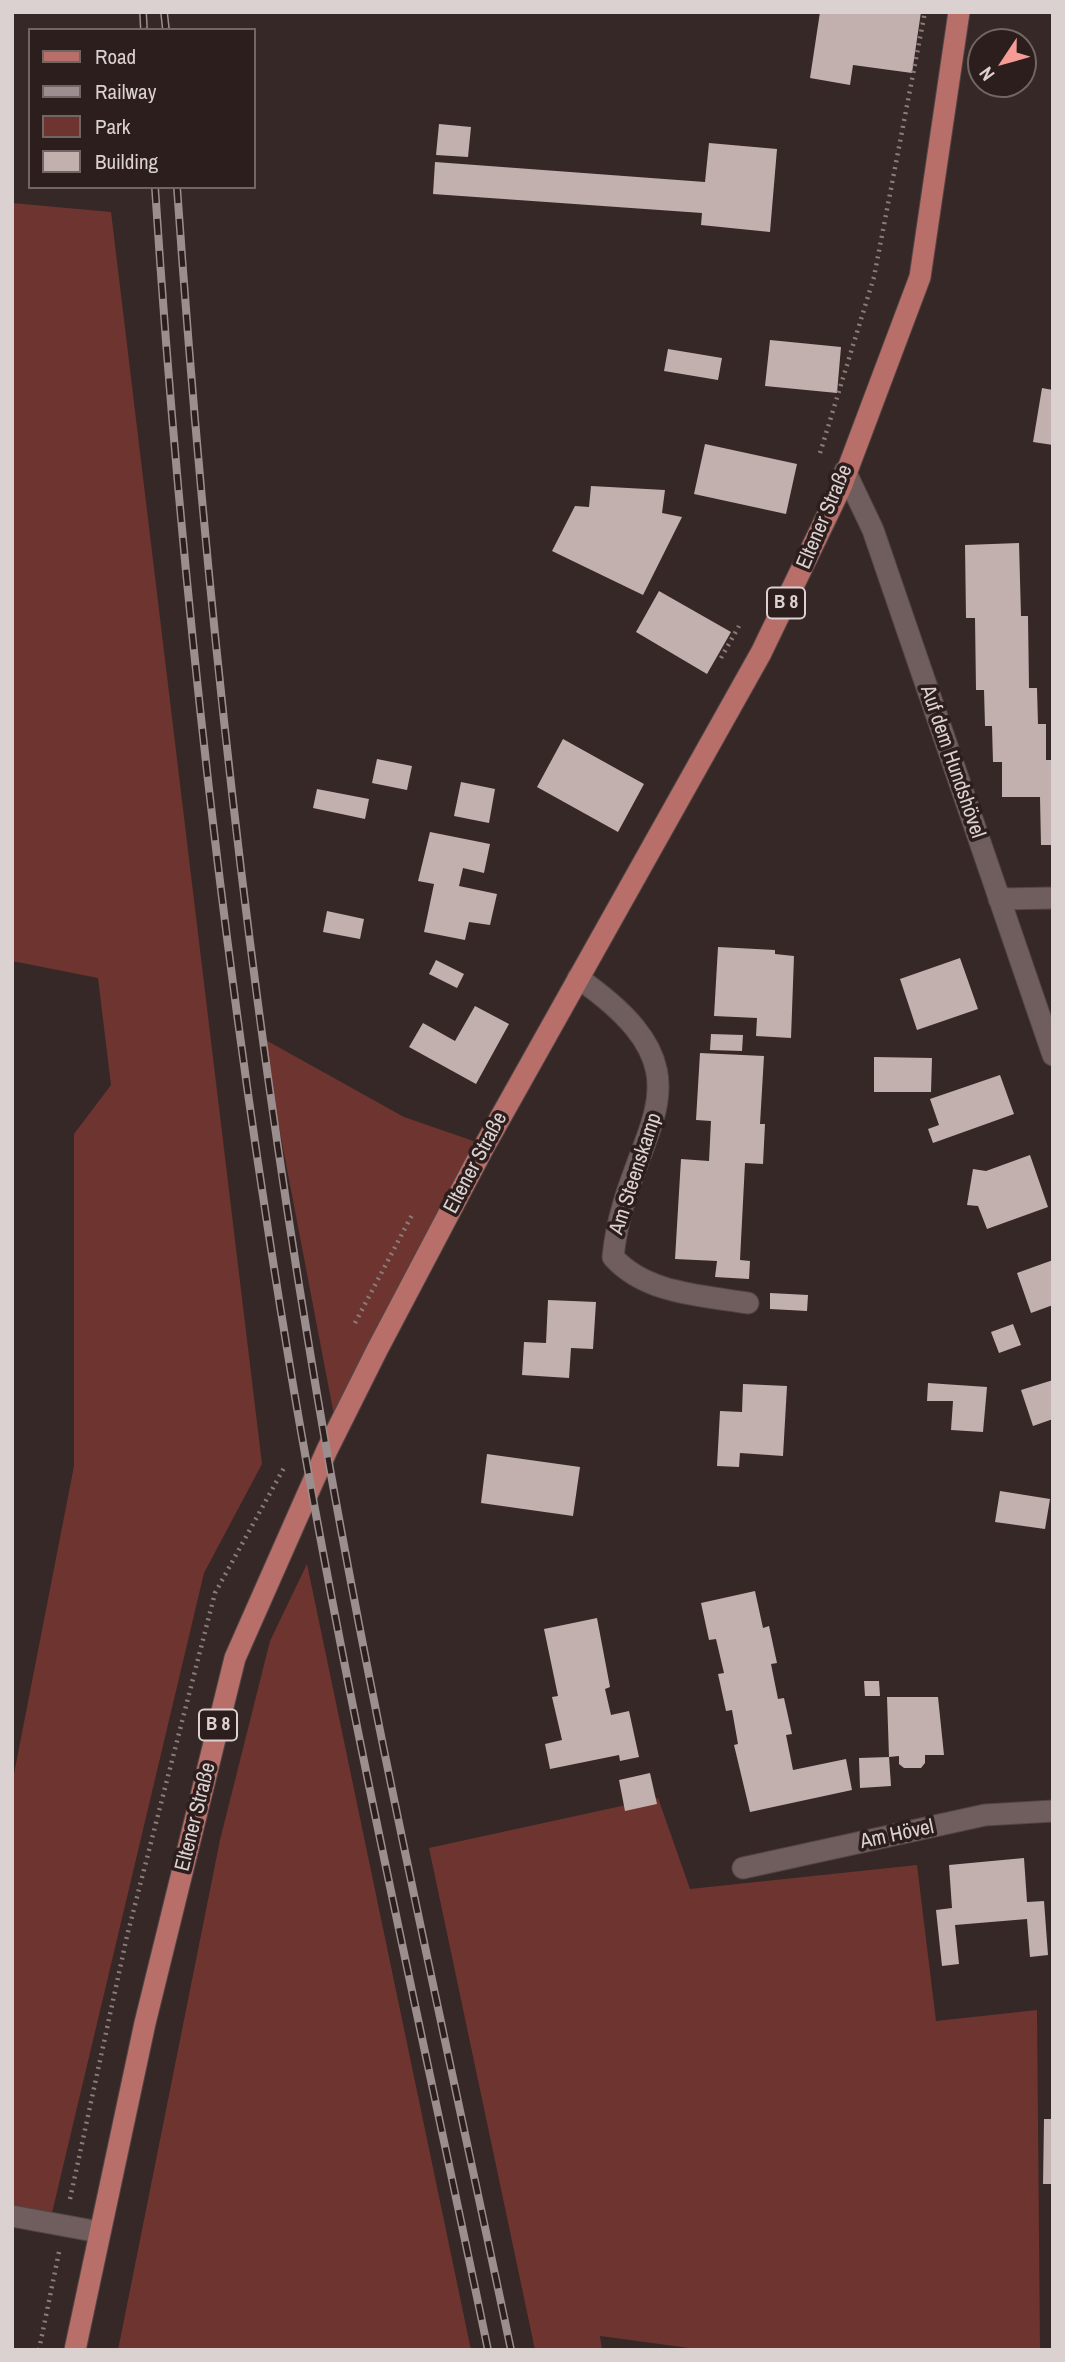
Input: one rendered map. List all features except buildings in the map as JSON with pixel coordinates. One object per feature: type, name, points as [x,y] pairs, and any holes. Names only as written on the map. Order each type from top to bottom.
[{"type":"main road","name":"Eltener Straße","points":[[75,2350],[145,2023],[235,1658],[327,1450],[485,1145],[673,815],[761,653],[841,487],[920,277],[959,12]]},
{"type":"street","name":"Auf dem Hundshövel","points":[[845,471],[873,530],[1053,1055]]},
{"type":"street","points":[[999,899],[1053,898]]},
{"type":"street","name":"Am Steenskamp","points":[[578,978],[615,1004],[643,1035],[658,1071],[659,1101],[615,1229],[613,1257],[624,1270],[657,1287],[748,1303]]},
{"type":"street","name":"Am Hövel","points":[[743,1868],[985,1815],[1053,1811]]},
{"type":"street","points":[[12,2216],[99,2232]]},
{"type":"green space","points":[[12,203],[111,212],[262,1464],[204,1573],[51,2217],[12,2209],[12,1784],[74,1466],[74,1134],[111,1085],[98,978],[12,961]]},
{"type":"green space","points":[[262,1038],[404,1117],[485,1145],[337,1431]]},
{"type":"green space","points":[[307,1564],[471,2350],[118,2350],[220,1840],[270,1641]]},
{"type":"green space","points":[[658,1798],[690,1889],[917,1865],[936,2021],[1037,2010],[1040,2350],[704,2350],[600,2336],[602,2350],[535,2350],[429,1848]]},
{"type":"railway","points":[[143,12],[144,28]]},
{"type":"railway","points":[[164,12],[166,28]]},
{"type":"railway","points":[[155,189],[178,486],[208,785],[268,1231],[336,1622],[488,2350]]},
{"type":"railway","points":[[177,189],[200,478],[229,768],[286,1202],[354,1598],[404,1849],[511,2350]]}]
